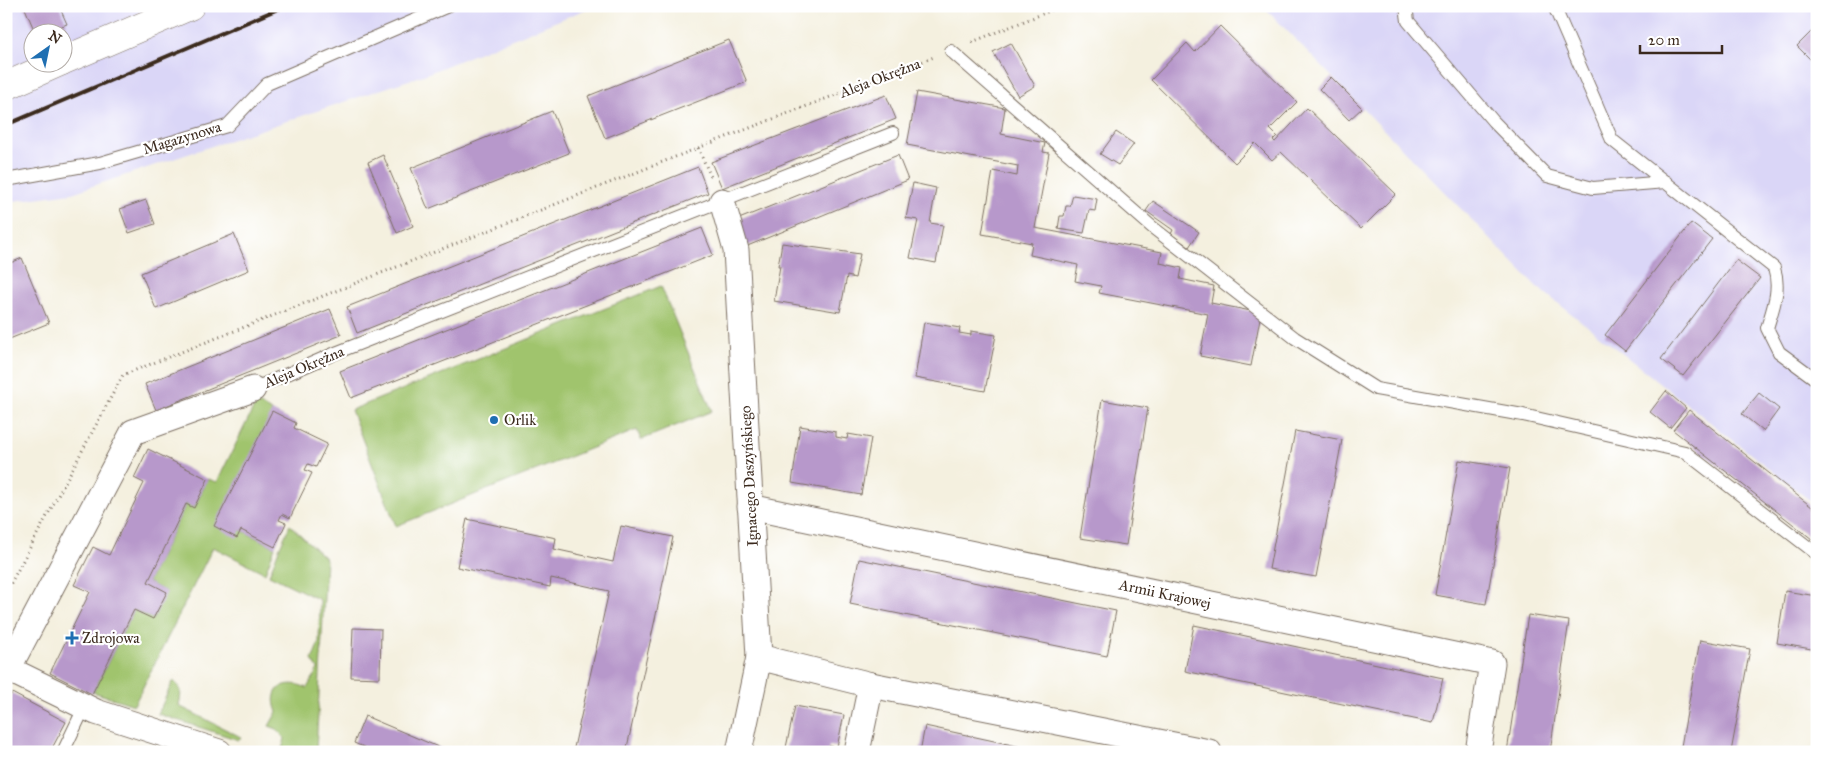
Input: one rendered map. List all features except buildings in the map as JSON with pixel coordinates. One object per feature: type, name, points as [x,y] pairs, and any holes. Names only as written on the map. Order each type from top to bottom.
[{"type":"street","points":[[72,57],[190,6]]},
{"type":"street","points":[[6,86],[38,72]]},
{"type":"street","name":"Ignacego Daszyńskiego","points":[[722,201],[736,250],[759,657],[739,752]]},
{"type":"street","name":"Aleja Okrężna","points":[[84,706],[8,669],[133,432],[253,389]]},
{"type":"street","name":"Armii Krajowej","points":[[750,507],[1492,663],[1478,752]]},
{"type":"street","points":[[759,657],[871,685],[1209,752]]},
{"type":"street","points":[[857,752],[871,685]]},
{"type":"street","points":[[84,706],[96,712],[219,752]]},
{"type":"lane","name":"Magazynowa","points":[[6,180],[100,163],[227,126],[267,84],[448,6]]},
{"type":"lane","points":[[1406,6],[1408,21],[1493,121],[1547,176],[1593,188],[1666,182]]},
{"type":"lane","points":[[1554,6],[1612,140],[1774,268],[1778,279],[1777,290],[1767,328],[1780,352],[1817,380]]},
{"type":"lane","points":[[951,51],[1152,227],[1296,338],[1376,389],[1523,415],[1685,452],[1817,554]]},
{"type":"lane","name":"Aleja Okrężna","points":[[253,389],[338,352],[893,133]]},
{"type":"lane","points":[[63,752],[84,706]]},
{"type":"path","name":"Aleja Okrężna","points":[[6,592],[123,375],[1062,6]]},
{"type":"path","points":[[698,148],[722,201]]},
{"type":"shaded area","points":[[6,6],[594,6],[421,76],[72,193],[6,202]]},
{"type":"shaded area","points":[[1263,6],[1817,6],[1817,506],[1536,286]]},
{"type":"green space","name":"Orlik","points":[[661,286],[712,411],[641,440],[637,430],[396,526],[351,410]]},
{"type":"green space","points":[[256,403],[272,411],[241,530],[275,547],[265,573],[213,547],[134,705],[93,692],[134,610],[153,619],[166,592],[148,582],[186,504],[194,508],[208,479],[217,482]]},
{"type":"green space","points":[[290,525],[326,559],[316,752],[281,752],[285,739],[277,729],[269,726],[277,712],[275,697],[280,687],[292,684],[307,688],[318,669],[312,660],[319,642],[320,600],[269,575]]},
{"type":"green space","points":[[173,681],[180,689],[179,706],[241,737],[239,740],[158,714]]},
{"type":"railway","points":[[6,125],[285,6]]},
{"type":"place","name":"Orlik","points":[[494,420]]},
{"type":"place","name":"Zdrojowa","points":[[72,638]]}]
